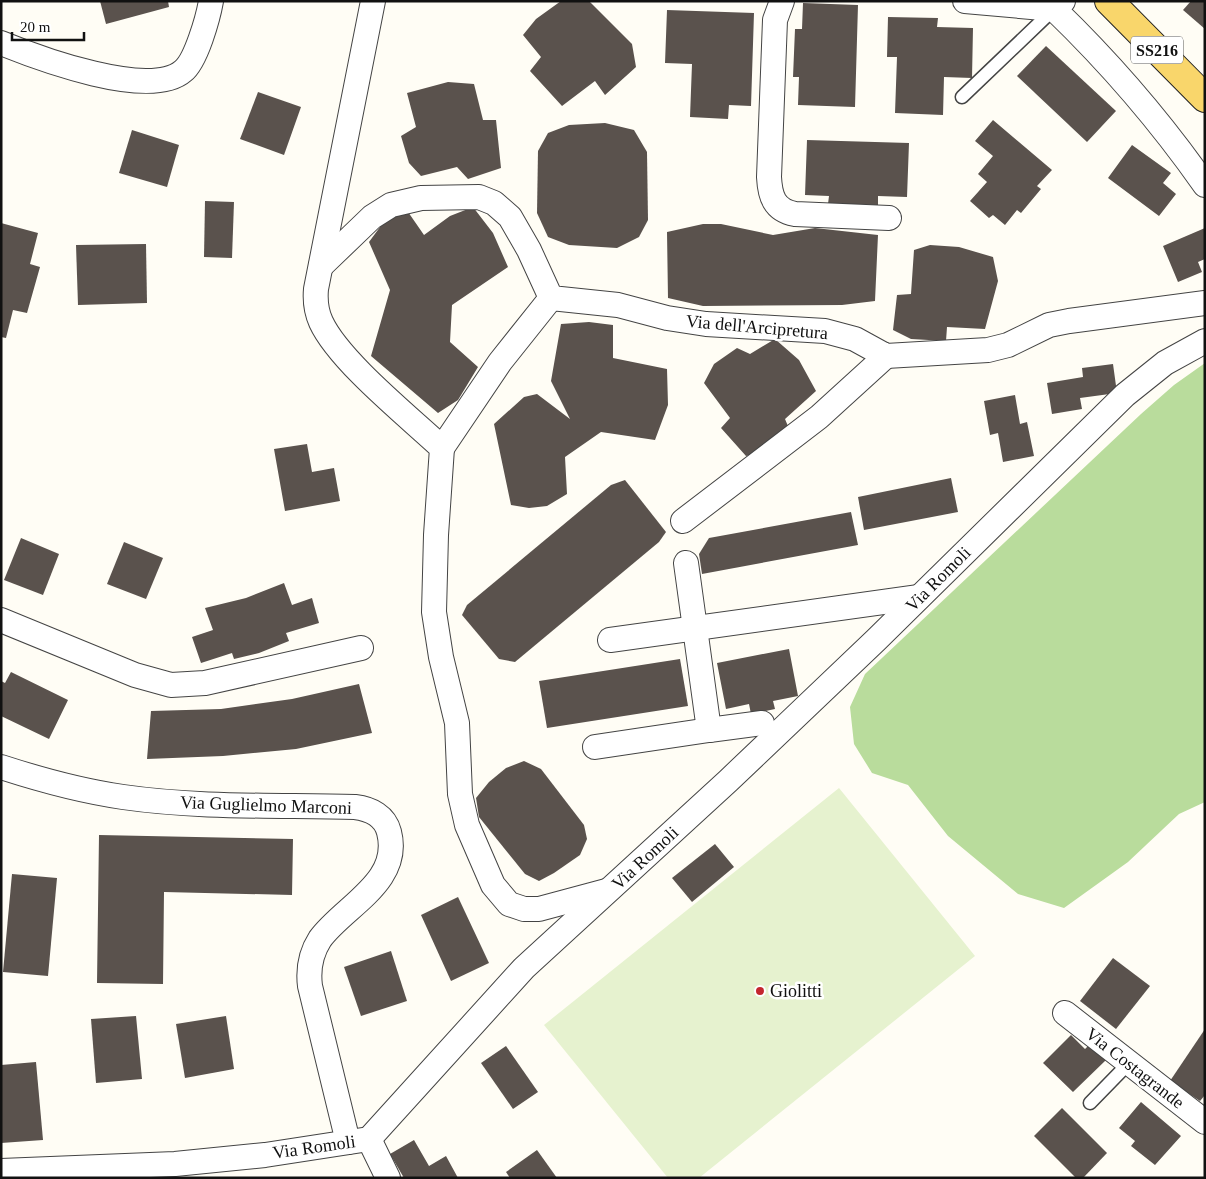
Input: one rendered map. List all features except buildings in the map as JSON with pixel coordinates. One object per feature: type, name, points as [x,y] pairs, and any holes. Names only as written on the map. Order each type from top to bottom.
[{"type":"main road","name":"SS216","points":[[1109,1],[1205,98]]},
{"type":"street","points":[[1,43],[70,67],[127,80],[147,82],[171,79],[183,72],[190,63],[211,1]]},
{"type":"street","points":[[373,1],[316,289],[316,304],[318,314],[328,335],[348,359],[442,448]]},
{"type":"street","points":[[782,1],[775,20],[769,177],[771,198],[780,209],[795,214],[889,218]]},
{"type":"street","points":[[965,1],[1059,5],[1125,81],[1205,185]]},
{"type":"street","points":[[321,266],[372,217],[391,205],[421,198],[479,197],[494,203],[510,217],[532,256],[551,298],[500,362],[442,448],[436,535],[434,612],[440,657],[457,723],[460,794],[469,830],[493,885],[509,904],[524,909],[539,909],[612,889]]},
{"type":"street","name":"Via dell'Arcipretura","points":[[551,298],[618,305],[673,319],[706,324],[825,330],[855,339],[886,356]]},
{"type":"street","points":[[683,521],[819,417],[886,356],[978,352],[1008,345],[1049,326],[1069,321],[1205,303]]},
{"type":"street","name":"Via Romoli","points":[[1,1171],[175,1164],[358,1141],[517,975],[555,938],[612,889],[728,782],[1125,395],[1165,363],[1205,341]]},
{"type":"street","points":[[686,563],[708,730]]},
{"type":"street","points":[[610,640],[919,597]]},
{"type":"street","points":[[1,620],[135,674],[170,684],[205,684],[361,648]]},
{"type":"street","points":[[594,747],[762,724]]},
{"type":"street","name":"Via Guglielmo Marconi","points":[[1,767],[63,786],[123,797],[173,802],[355,807],[369,810],[381,817],[388,826],[391,839],[391,852],[388,864],[370,891],[319,940],[309,969],[310,986],[358,1141],[388,1178]]},
{"type":"street","name":"Via Costagrande","points":[[1065,1013],[1205,1122]]},
{"type":"lane","points":[[962,97],[1059,5]]},
{"type":"lane","points":[[1090,1103],[1128,1063]]},
{"type":"green space","points":[[1205,363],[1205,802],[1179,814],[1128,862],[1064,908],[1018,894],[948,836],[908,785],[872,773],[854,744],[850,707],[865,674],[1141,414],[1174,385]]},
{"type":"green space","name":"Giolitti","points":[[839,788],[975,956],[699,1178],[668,1178],[544,1025]]},
{"type":"place","name":"Giolitti","points":[[760,991]]}]
